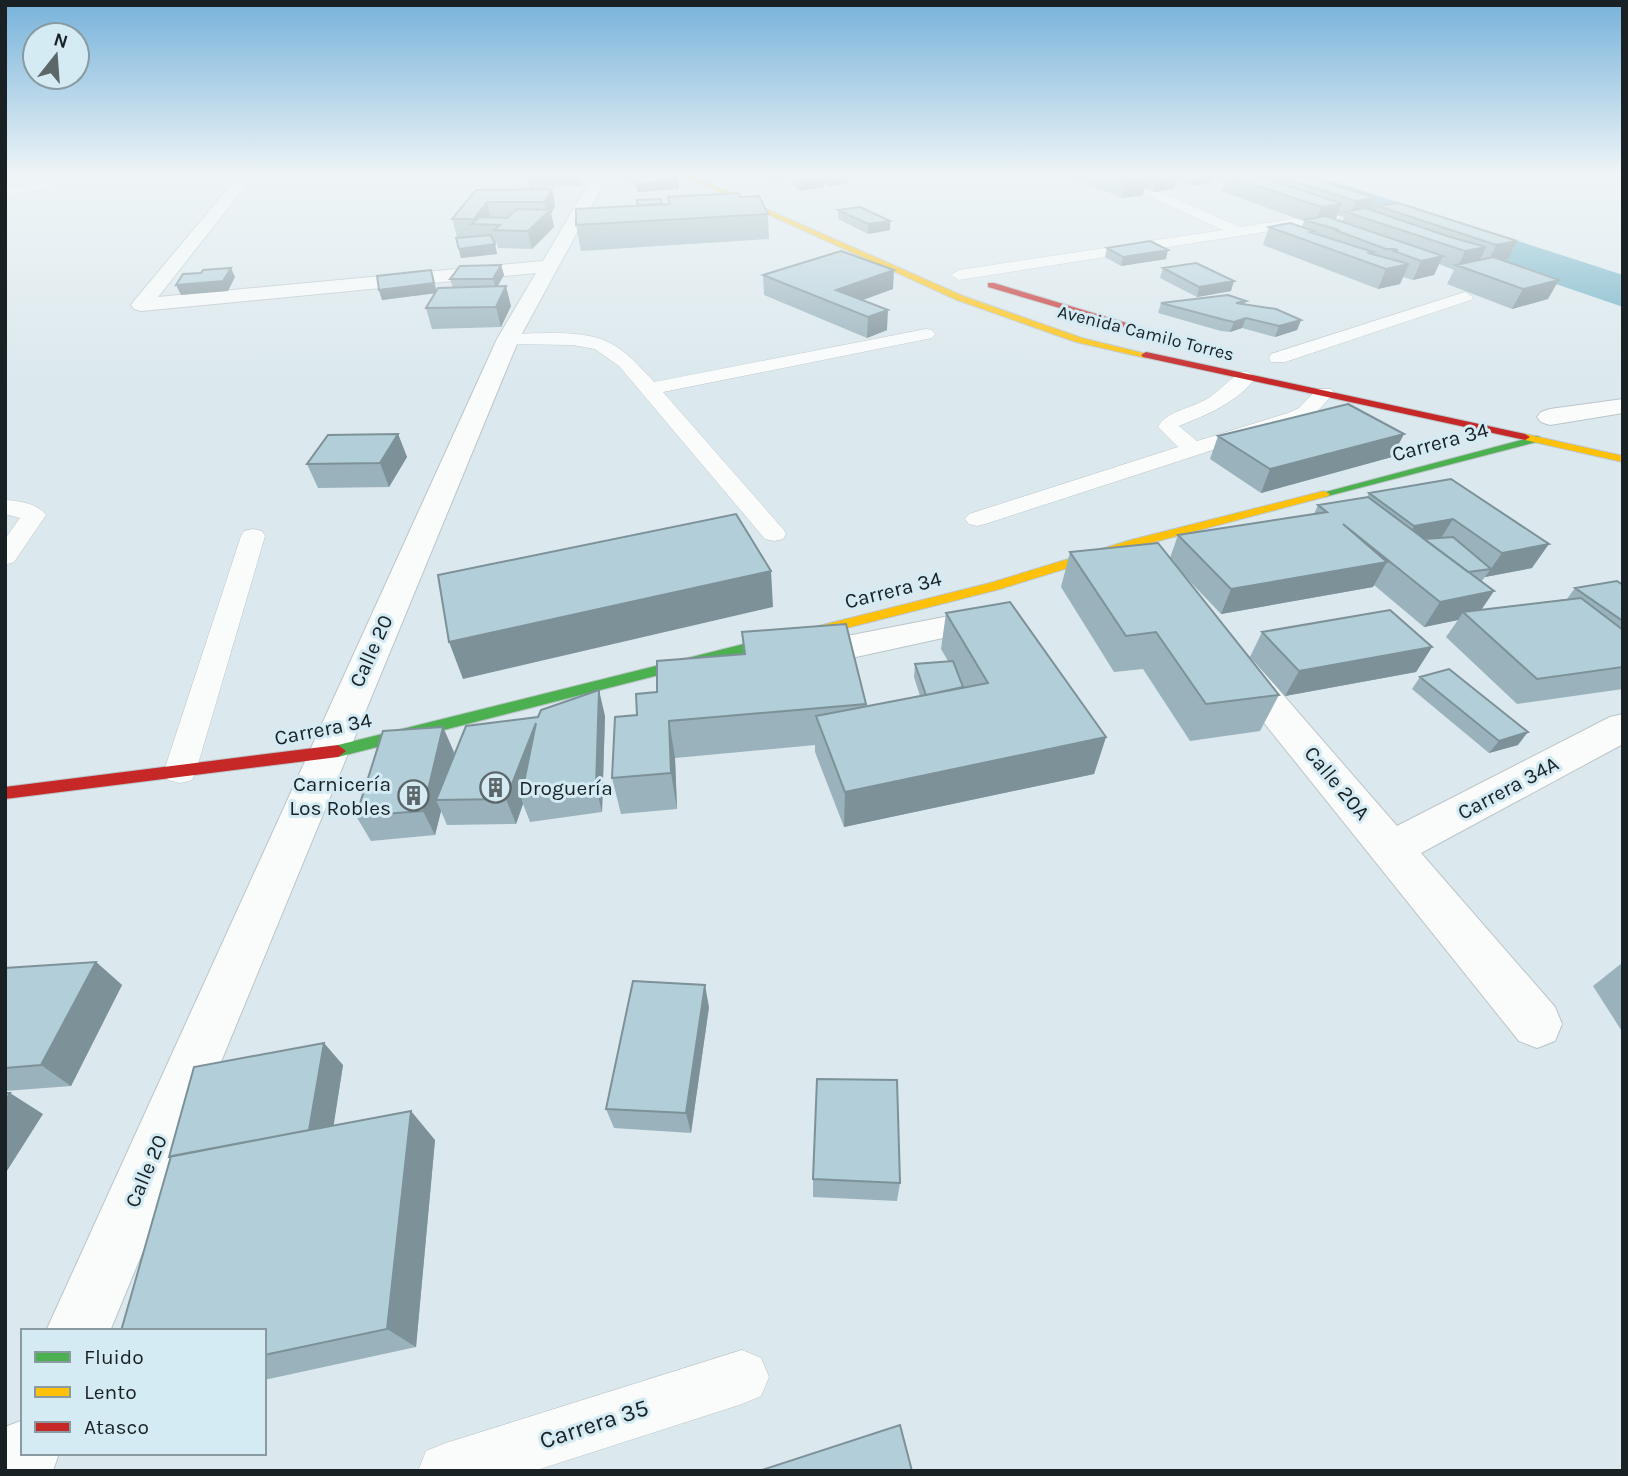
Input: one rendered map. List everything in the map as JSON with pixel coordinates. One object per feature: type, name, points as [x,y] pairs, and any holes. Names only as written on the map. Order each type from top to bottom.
[{"type":"main road","name":"Avenida Camilo Torres","points":[[836,243],[960,298],[1037,326],[1142,355],[1623,459]]},
{"type":"main road","name":"Avenida Camilo Torres","points":[[953,272],[1176,338]]},
{"type":"main road","points":[[1271,357],[1305,364]]},
{"type":"main road","points":[[1543,415],[1599,428]]},
{"type":"main road","name":"Carrera 34","points":[[1011,612],[1135,543],[1536,439]]},
{"type":"main road","name":"Carrera 34","points":[[5,793],[326,754],[761,645]]},
{"type":"street","points":[[192,243],[141,305],[550,266]]},
{"type":"street","name":"Calle 20","points":[[79,1329],[508,339],[563,243]]},
{"type":"street","points":[[1543,415],[1623,406]]},
{"type":"street","points":[[1135,543],[1161,575]]},
{"type":"street","points":[[761,645],[768,657],[801,657],[1011,612]]},
{"type":"street","name":"Calle 20A","points":[[1215,638],[1393,848],[1537,1024]]},
{"type":"street","name":"Carrera 34A","points":[[1393,848],[1623,727]]},
{"type":"lane","points":[[953,272],[1161,243]]},
{"type":"lane","points":[[1271,357],[1465,297]]},
{"type":"lane","points":[[649,389],[926,334]]},
{"type":"lane","points":[[508,339],[573,340],[601,345],[626,362],[774,534]]},
{"type":"lane","points":[[1194,450],[1168,427],[1171,422],[1231,395],[1246,377]]},
{"type":"lane","points":[[977,519],[1296,417],[1306,412],[1324,393]]},
{"type":"lane","points":[[5,507],[17,508],[34,515],[5,558]]},
{"type":"lane","points":[[180,771],[253,536]]},
{"type":"lane","name":"Carrera 35","points":[[446,1471],[742,1377]]},
{"type":"building","points":[[457,243],[495,244],[459,249]]},
{"type":"building","points":[[1154,243],[1168,250],[1123,257],[1107,248]]},
{"type":"building","points":[[1313,243],[1344,243],[1409,264],[1386,269]]},
{"type":"building","points":[[1370,243],[1404,243],[1443,256],[1421,261],[1394,251],[1398,250]]},
{"type":"building","points":[[1440,243],[1471,243],[1486,247],[1465,251]]},
{"type":"building","points":[[841,251],[894,270],[836,290],[888,310],[868,317],[763,275]]},
{"type":"building","points":[[1493,257],[1559,280],[1523,289],[1456,265]]},
{"type":"building","points":[[1196,263],[1234,281],[1199,287],[1163,268]]},
{"type":"building","points":[[501,265],[493,279],[450,279],[460,266]]},
{"type":"building","points":[[231,268],[223,281],[176,285],[183,274]]},
{"type":"building","points":[[431,270],[434,283],[379,290],[377,276]]},
{"type":"building","points":[[506,286],[496,307],[426,308],[438,288]]},
{"type":"building","points":[[1228,295],[1246,301],[1236,303],[1276,309],[1301,320],[1279,326],[1246,318],[1234,322],[1161,303]]},
{"type":"building","points":[[1348,404],[1404,434],[1270,469],[1218,436]]},
{"type":"building","points":[[398,434],[380,463],[307,464],[328,435]]},
{"type":"building","points":[[1451,479],[1549,544],[1502,553],[1453,519],[1414,526],[1369,493]]},
{"type":"building","points":[[1368,497],[1494,591],[1440,602],[1343,524],[1387,562],[1231,589],[1178,535],[1327,512],[1318,505]]},
{"type":"building","points":[[736,514],[771,571],[449,642],[438,575]]},
{"type":"building","points":[[1453,537],[1491,569],[1468,572],[1424,539]]},
{"type":"building","points":[[1158,543],[1279,695],[1206,704],[1156,632],[1126,636],[1070,552]]},
{"type":"building","points":[[1617,581],[1623,585],[1623,621],[1575,588]]},
{"type":"building","points":[[1581,598],[1623,630],[1623,667],[1537,679],[1463,612]]},
{"type":"building","points":[[1010,602],[1106,737],[845,792],[816,716],[988,683],[946,613]]},
{"type":"building","points":[[1390,610],[1432,647],[1299,671],[1262,632]]},
{"type":"building","points":[[846,624],[866,704],[669,721],[671,773],[612,778],[615,717],[637,715],[636,694],[657,692],[657,661],[745,654],[742,632]]},
{"type":"building","points":[[953,661],[963,687],[926,695],[915,664]]},
{"type":"building","points":[[1449,669],[1528,732],[1499,741],[1420,677]]},
{"type":"building","points":[[599,690],[596,787],[521,797],[536,723],[506,799],[436,800],[466,726],[538,717],[541,710]]},
{"type":"building","points":[[443,727],[423,811],[356,816],[383,731]]},
{"type":"building","points":[[96,962],[41,1065],[5,1068],[5,968]]},
{"type":"building","points":[[633,981],[705,985],[686,1113],[606,1109]]},
{"type":"building","points":[[324,1043],[309,1130],[169,1157],[194,1067]]},
{"type":"building","points":[[817,1079],[897,1080],[900,1183],[813,1179]]},
{"type":"building","points":[[411,1111],[387,1329],[266,1355],[266,1329],[122,1329],[171,1156]]},
{"type":"building","points":[[900,1425],[912,1471],[759,1471]]},
{"type":"waterway","points":[[1477,243],[1623,292]]},
{"type":"traffic: fast","points":[[1324,494],[1536,439]]},
{"type":"traffic: fast","points":[[338,751],[760,645]]},
{"type":"traffic: slow","points":[[836,243],[960,298],[1079,340],[1146,355]]},
{"type":"traffic: slow","points":[[1525,437],[1623,459]]},
{"type":"traffic: slow","points":[[760,645],[995,586],[1135,543],[1324,494]]},
{"type":"traffic: jam","points":[[991,285],[1162,335]]},
{"type":"traffic: jam","points":[[1146,355],[1525,437]]},
{"type":"traffic: jam","points":[[5,793],[338,751]]},
{"type":"place","name":"Droguería","points":[[496,788]]},
{"type":"place","name":"Carnicería Los Robles","points":[[414,796]]}]
